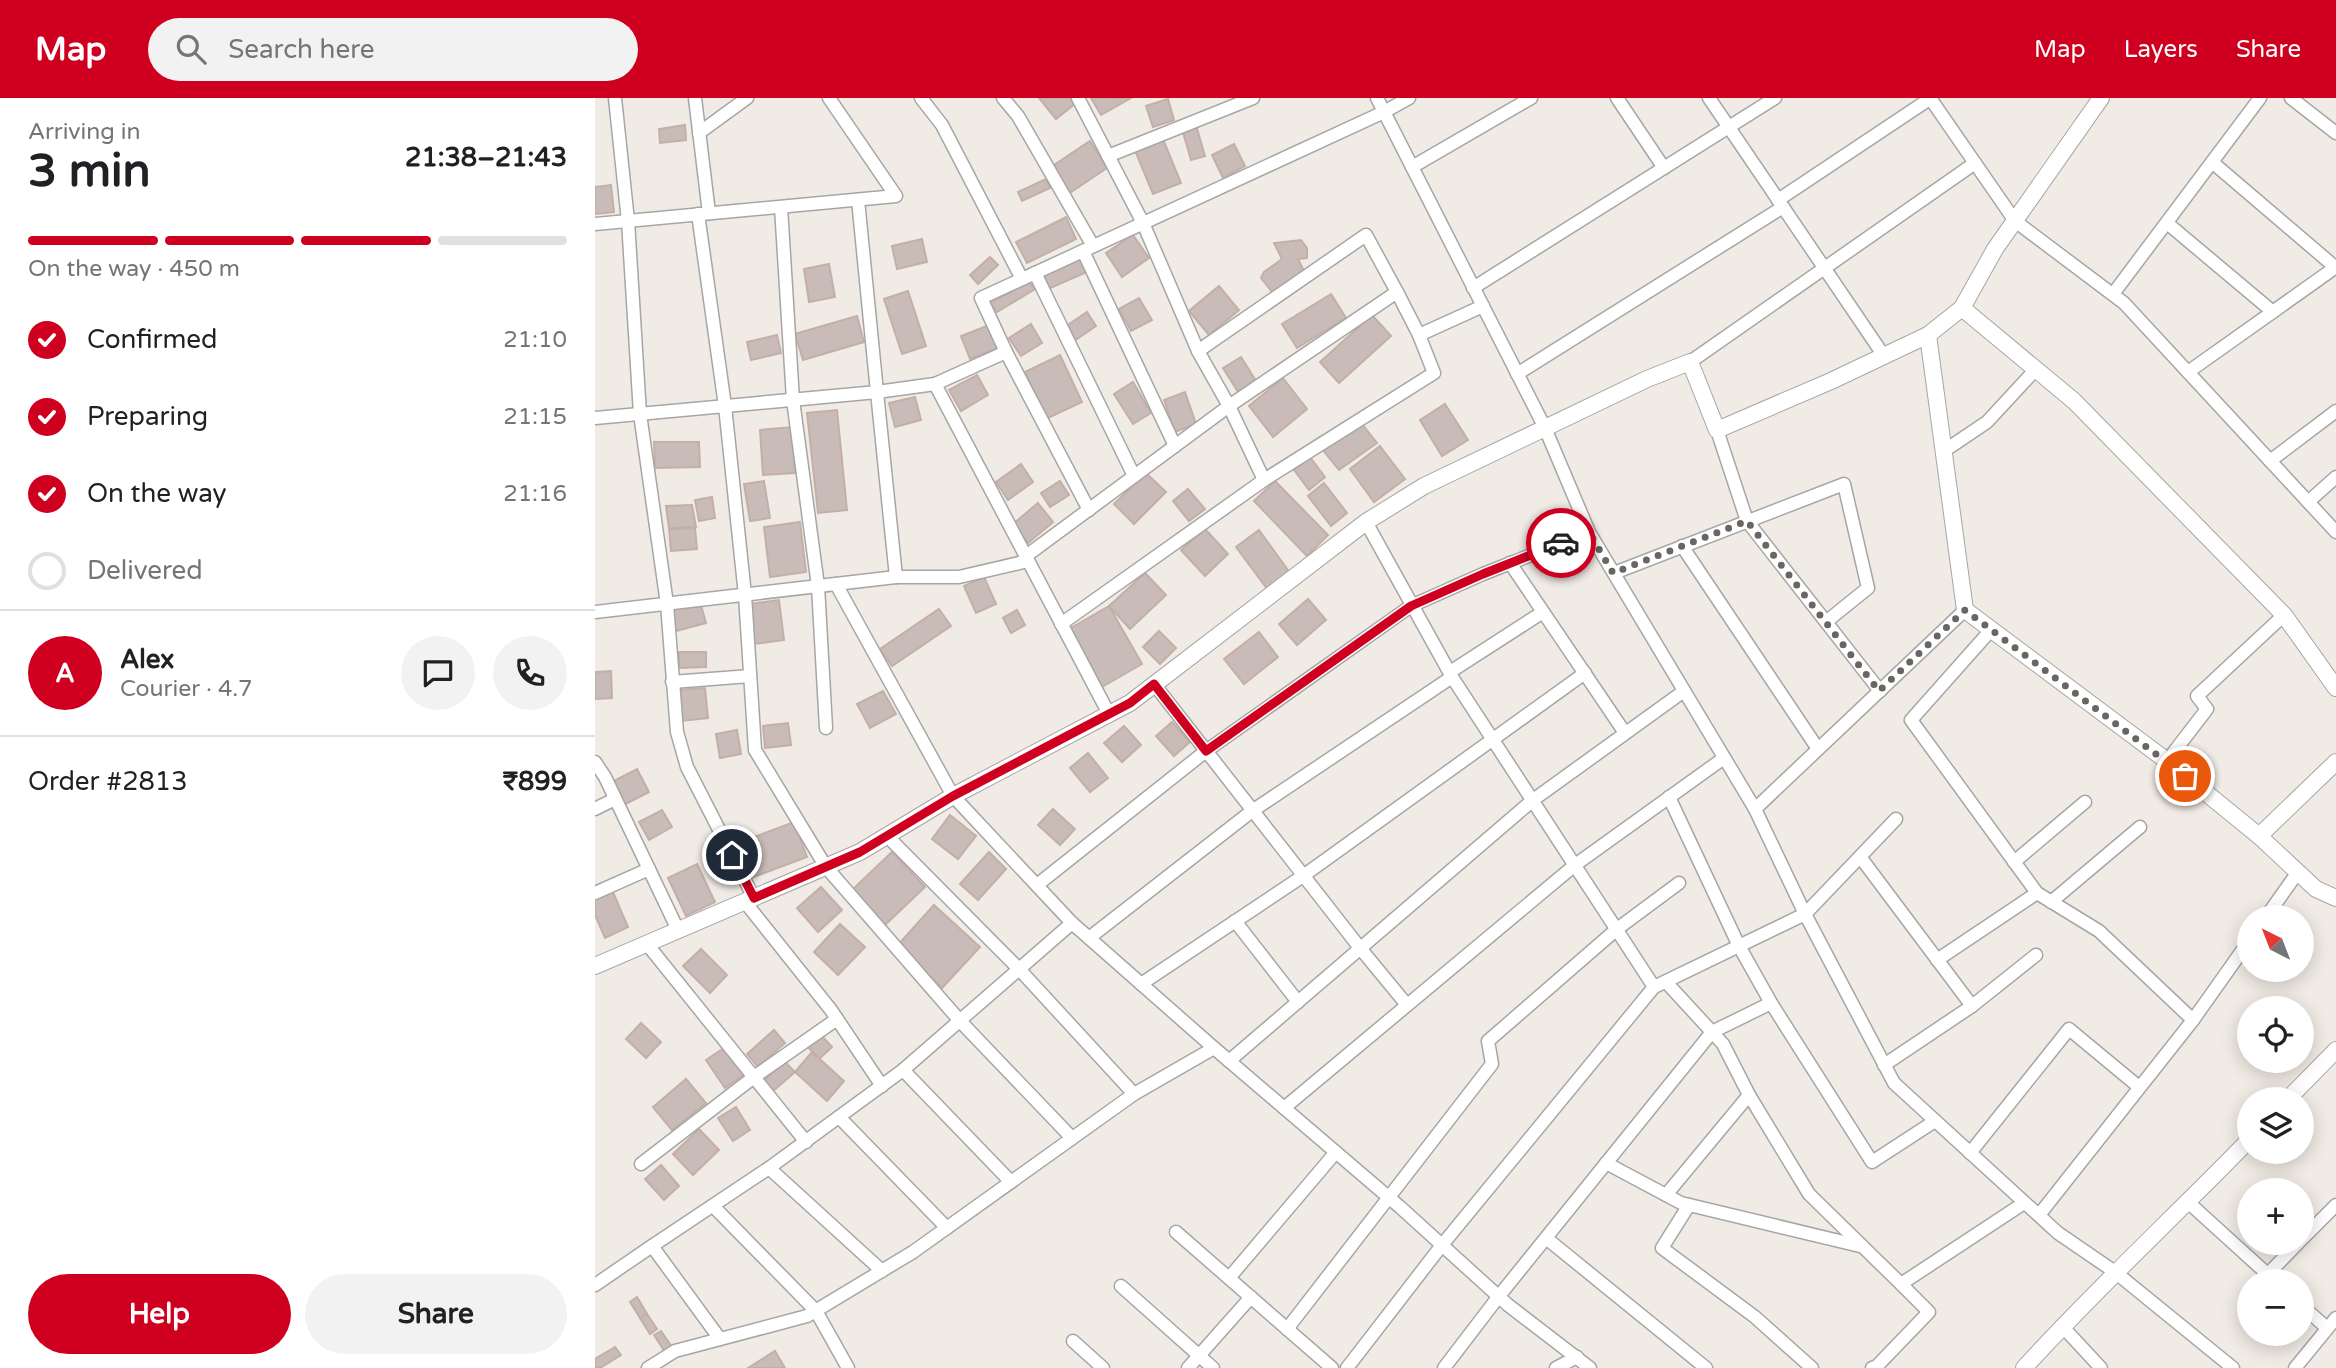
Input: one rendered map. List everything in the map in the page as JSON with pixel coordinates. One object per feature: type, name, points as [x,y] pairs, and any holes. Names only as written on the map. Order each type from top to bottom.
[{"type":"street","points":[[615,98],[628,221],[640,414],[667,604],[677,732],[687,767],[750,900],[837,1018],[882,1086]]},
{"type":"street","points":[[695,98],[704,214],[745,594],[755,750],[826,867],[960,1021],[1072,1138]]},
{"type":"street","points":[[699,133],[747,98]]},
{"type":"street","points":[[595,224],[896,196],[829,98]]},
{"type":"street","points":[[921,98],[942,125],[1022,279]]},
{"type":"street","points":[[1003,98],[1018,116],[1088,248],[1175,446]]},
{"type":"street","points":[[1078,98],[1143,223],[1198,351],[1229,406],[1264,480]]},
{"type":"street","points":[[1377,98],[1545,428],[1589,532],[1755,809],[1805,914],[1893,1083],[2058,1233],[2115,1272],[2233,1368]]},
{"type":"street","points":[[1089,510],[1006,352],[981,298],[1409,98]]},
{"type":"street","points":[[1412,167],[1531,98]]},
{"type":"street","points":[[1617,98],[1664,168]]},
{"type":"street","points":[[1709,98],[1884,356]]},
{"type":"street","points":[[1473,288],[1775,98]]},
{"type":"street","points":[[1517,374],[1781,204],[1930,98],[2015,221],[2124,303],[2336,532]]},
{"type":"street","points":[[1717,430],[1928,335],[1962,308],[1995,249],[2101,98]]},
{"type":"street","points":[[2113,294],[2260,98]]},
{"type":"street","points":[[2291,98],[2336,133]]},
{"type":"street","points":[[1108,156],[1247,99]]},
{"type":"street","points":[[2189,372],[2336,267],[2212,162]]},
{"type":"street","points":[[595,966],[860,852],[953,796],[1130,703],[1366,522],[1423,486],[1647,379],[1690,362],[1975,163]]},
{"type":"street","points":[[858,200],[897,577]]},
{"type":"street","points":[[781,207],[793,400],[818,586],[826,728]]},
{"type":"street","points":[[2167,223],[2273,312]]},
{"type":"street","points":[[1061,624],[1264,480],[1434,373],[1419,335],[1366,235],[1198,351]]},
{"type":"street","points":[[1035,273],[1134,476]]},
{"type":"street","points":[[595,612],[897,577],[959,577],[1027,558],[1229,406],[1397,292]]},
{"type":"street","points":[[1419,335],[1483,306]]},
{"type":"street","points":[[1962,308],[2074,401],[2284,615],[2336,688]]},
{"type":"street","points":[[1928,335],[1965,610],[2167,761],[2259,836],[2316,889],[2336,898]]},
{"type":"street","points":[[595,418],[877,392],[936,384],[1006,352]]},
{"type":"street","points":[[1690,362],[1717,430],[1747,521],[1879,691]]},
{"type":"street","points":[[1944,451],[1986,422],[2036,369]]},
{"type":"street","points":[[936,384],[1109,714]]},
{"type":"street","points":[[2270,461],[2336,411]]},
{"type":"street","points":[[2308,502],[2336,477]]},
{"type":"street","points":[[1613,573],[1843,484],[1868,587],[1827,621]]},
{"type":"street","points":[[1366,522],[1451,674],[1617,929],[1660,984],[1723,1044],[1749,1095],[1809,1194],[1929,1312],[1872,1368]]},
{"type":"street","points":[[1037,886],[1206,751],[1411,606],[1589,532]]},
{"type":"street","points":[[1682,546],[1818,749]]},
{"type":"street","points":[[1510,563],[1625,733]]},
{"type":"street","points":[[836,584],[953,796],[1072,923],[1499,1296],[1590,1368]]},
{"type":"street","points":[[1755,809],[1965,610]]},
{"type":"street","points":[[1089,938],[1252,811],[1543,612]]},
{"type":"street","points":[[2167,761],[2207,709],[2197,696],[2284,615]]},
{"type":"street","points":[[1991,630],[1911,720],[2037,893],[2099,931],[2193,1020]]},
{"type":"street","points":[[1141,984],[1303,876],[1585,673]]},
{"type":"street","points":[[672,682],[750,676]]},
{"type":"street","points":[[1154,684],[1407,1005]]},
{"type":"street","points":[[1229,1061],[1533,800],[1684,691]]},
{"type":"street","points":[[1284,1108],[1575,865],[1724,758]]},
{"type":"street","points":[[595,762],[605,777],[678,930]]},
{"type":"street","points":[[2259,836],[2336,762]]},
{"type":"street","points":[[1669,797],[1739,946],[1771,1003],[1872,1162],[1935,1121]]},
{"type":"street","points":[[595,809],[615,799]]},
{"type":"street","points":[[2014,862],[2085,802]]},
{"type":"street","points":[[1347,1368],[1443,1245],[1660,984],[1805,914],[1896,819]]},
{"type":"street","points":[[2051,902],[2140,827]]},
{"type":"street","points":[[887,836],[1019,969],[1134,1094]]},
{"type":"street","points":[[1861,858],[1972,1006]]},
{"type":"street","points":[[595,893],[649,869]]},
{"type":"street","points":[[2275,905],[2298,872]]},
{"type":"street","points":[[1287,1329],[1492,1065],[1488,1041],[1617,929],[1679,883]]},
{"type":"street","points":[[1937,960],[2037,893]]},
{"type":"street","points":[[1235,921],[1298,1002]]},
{"type":"street","points":[[595,1284],[769,1168],[882,1086],[1072,923]]},
{"type":"street","points":[[647,944],[806,1142]]},
{"type":"street","points":[[1884,1065],[1972,1006],[2035,955]]},
{"type":"street","points":[[2039,1216],[2193,1020],[2237,958]]},
{"type":"street","points":[[1444,1368],[1712,1032],[1771,1003]]},
{"type":"street","points":[[641,1164],[754,1077],[837,1018]]},
{"type":"street","points":[[1970,1153],[2069,1029],[2139,1087]]},
{"type":"street","points":[[652,1367],[675,1351],[807,1316],[913,1252],[1134,1094],[1214,1048]]},
{"type":"street","points":[[2300,1087],[2336,1050]]},
{"type":"street","points":[[903,1070],[1011,1182]]},
{"type":"street","points":[[1666,1195],[1749,1095]]},
{"type":"street","points":[[839,1117],[947,1228]]},
{"type":"street","points":[[1229,1278],[1336,1152]]},
{"type":"street","points":[[2024,1368],[2115,1272],[2237,1152]]},
{"type":"street","points":[[1606,1163],[1689,1205],[1863,1247]]},
{"type":"street","points":[[769,1168],[882,1271]]},
{"type":"street","points":[[2188,1202],[2261,1269]]},
{"type":"street","points":[[1901,1284],[2024,1203]]},
{"type":"street","points":[[1689,1205],[1662,1248],[1755,1317],[1812,1368]]},
{"type":"street","points":[[2314,1227],[2336,1205]]},
{"type":"street","points":[[713,1206],[815,1311],[849,1368]]},
{"type":"street","points":[[1176,1232],[1332,1368]]},
{"type":"street","points":[[1546,1238],[1706,1368]]},
{"type":"street","points":[[652,1246],[720,1339]]},
{"type":"street","points":[[2278,1269],[2289,1255]]},
{"type":"street","points":[[1121,1286],[1213,1368]]},
{"type":"street","points":[[1188,1368],[1251,1297]]},
{"type":"street","points":[[2295,1368],[2332,1323],[2314,1313]]},
{"type":"street","points":[[2062,1326],[2101,1368]]},
{"type":"street","points":[[1073,1341],[1103,1368]]},
{"type":"street","points":[[1556,1368],[1577,1357]]},
{"type":"building","points":[[1039,98],[1073,98],[1076,103],[1056,119]]},
{"type":"building","points":[[1091,98],[1131,98],[1101,115]]},
{"type":"building","points":[[1168,99],[1174,120],[1153,127],[1146,106]]},
{"type":"building","points":[[685,125],[686,140],[660,143],[659,129]]},
{"type":"building","points":[[1196,125],[1205,156],[1191,160],[1182,129]]},
{"type":"building","points":[[1162,137],[1181,183],[1153,194],[1134,148]]},
{"type":"building","points":[[1090,141],[1107,168],[1068,194],[1051,167]]},
{"type":"building","points":[[1234,144],[1245,166],[1223,178],[1212,155]]},
{"type":"building","points":[[1046,179],[1050,188],[1022,201],[1018,192]]},
{"type":"building","points":[[611,185],[614,212],[595,214],[595,187]]},
{"type":"building","points":[[1066,217],[1076,239],[1027,263],[1016,242]]},
{"type":"building","points":[[1133,235],[1149,258],[1122,277],[1106,253]]},
{"type":"building","points":[[922,239],[927,262],[897,269],[892,246]]},
{"type":"building","points":[[1301,240],[1307,248],[1307,258],[1298,259],[1304,271],[1272,292],[1261,278],[1264,272],[1282,259],[1274,243]]},
{"type":"building","points":[[990,257],[998,265],[978,284],[970,275]]},
{"type":"building","points":[[1082,257],[1089,271],[1046,290],[1039,275]]},
{"type":"building","points":[[829,264],[835,297],[809,302],[804,269]]},
{"type":"building","points":[[1029,282],[1035,289],[997,312],[990,303]]},
{"type":"building","points":[[1219,286],[1239,310],[1209,335],[1189,311]]},
{"type":"building","points":[[908,291],[926,346],[902,354],[884,299]]},
{"type":"building","points":[[1331,294],[1346,318],[1297,348],[1282,324]]},
{"type":"building","points":[[1139,298],[1152,320],[1131,331],[1119,309]]},
{"type":"building","points":[[1087,312],[1096,326],[1074,341],[1065,327]]},
{"type":"building","points":[[1372,315],[1391,336],[1339,383],[1320,362]]},
{"type":"building","points":[[857,316],[864,342],[803,360],[795,334]]},
{"type":"building","points":[[1031,324],[1042,343],[1021,356],[1009,338]]},
{"type":"building","points":[[989,325],[998,348],[970,359],[961,336]]},
{"type":"building","points":[[777,335],[781,353],[751,360],[747,342]]},
{"type":"building","points":[[1060,355],[1082,402],[1046,419],[1025,372]]},
{"type":"building","points":[[1241,357],[1256,381],[1238,392],[1223,368]]},
{"type":"building","points":[[977,375],[988,395],[961,411],[949,390]]},
{"type":"building","points":[[1283,378],[1307,409],[1273,437],[1249,406]]},
{"type":"building","points":[[1133,382],[1151,413],[1133,424],[1114,394]]},
{"type":"building","points":[[1185,392],[1196,424],[1175,432],[1164,400]]},
{"type":"building","points":[[915,397],[921,420],[895,427],[889,403]]},
{"type":"building","points":[[1445,404],[1468,440],[1442,456],[1420,420]]},
{"type":"building","points":[[837,410],[847,510],[818,513],[807,413]]},
{"type":"building","points":[[1362,424],[1377,443],[1339,470],[1322,449]]},
{"type":"building","points":[[792,427],[795,473],[763,475],[760,430]]},
{"type":"building","points":[[654,442],[699,442],[700,467],[655,468]]},
{"type":"building","points":[[1380,446],[1405,479],[1374,502],[1350,469]]},
{"type":"building","points":[[1310,457],[1325,477],[1309,490],[1294,470]]},
{"type":"building","points":[[1021,464],[1033,482],[1008,500],[996,482]]},
{"type":"building","points":[[1146,473],[1166,492],[1134,524],[1114,504]]},
{"type":"building","points":[[764,481],[770,518],[750,521],[744,484]]},
{"type":"building","points":[[1060,481],[1069,495],[1050,507],[1041,493]]},
{"type":"building","points":[[1275,481],[1328,535],[1307,556],[1254,501]]},
{"type":"building","points":[[1324,483],[1347,513],[1331,526],[1308,496]]},
{"type":"building","points":[[1188,489],[1205,509],[1189,521],[1173,501]]},
{"type":"building","points":[[712,497],[715,518],[699,521],[695,500]]},
{"type":"building","points":[[1038,503],[1053,522],[1028,543],[1013,524]]},
{"type":"building","points":[[692,505],[696,527],[669,528],[666,506]]},
{"type":"building","points":[[800,522],[806,572],[770,577],[764,527]]},
{"type":"building","points":[[695,528],[697,549],[671,551],[669,529]]},
{"type":"building","points":[[1205,529],[1228,554],[1205,576],[1181,550]]},
{"type":"building","points":[[1259,530],[1290,573],[1268,590],[1236,547]]},
{"type":"building","points":[[1145,573],[1166,595],[1130,629],[1109,606]]},
{"type":"building","points":[[984,577],[996,604],[976,613],[964,586]]},
{"type":"building","points":[[699,598],[706,623],[676,631],[669,606]]},
{"type":"building","points":[[1308,599],[1326,620],[1297,645],[1279,624]]},
{"type":"building","points":[[779,600],[784,640],[754,644],[749,604]]},
{"type":"building","points":[[1109,606],[1142,664],[1102,687],[1069,629]]},
{"type":"building","points":[[939,609],[951,626],[892,666],[880,649]]},
{"type":"building","points":[[1017,610],[1025,625],[1011,633],[1003,618]]},
{"type":"building","points":[[1159,631],[1176,648],[1160,664],[1143,647]]},
{"type":"building","points":[[1259,632],[1278,657],[1244,684],[1224,659]]},
{"type":"building","points":[[679,652],[706,652],[706,667],[679,668]]},
{"type":"building","points":[[611,671],[612,698],[595,699],[595,672]]},
{"type":"building","points":[[705,688],[708,718],[681,721],[678,690]]},
{"type":"building","points":[[883,691],[896,714],[870,728],[857,704]]},
{"type":"building","points":[[1172,722],[1190,742],[1174,756],[1156,736]]},
{"type":"building","points":[[788,723],[791,745],[765,748],[763,726]]},
{"type":"building","points":[[1124,726],[1141,745],[1122,762],[1104,743]]},
{"type":"building","points":[[737,730],[741,754],[720,758],[716,734]]},
{"type":"building","points":[[1088,753],[1108,778],[1090,792],[1070,768]]},
{"type":"building","points":[[637,769],[649,792],[622,806],[610,783]]},
{"type":"building","points":[[1053,809],[1075,829],[1060,845],[1038,825]]},
{"type":"building","points":[[662,810],[672,827],[649,840],[639,822]]},
{"type":"building","points":[[950,815],[976,836],[958,859],[932,839]]},
{"type":"building","points":[[794,822],[807,857],[751,878],[738,843]]},
{"type":"building","points":[[892,852],[925,887],[884,926],[851,891]]},
{"type":"building","points":[[989,852],[1006,869],[978,900],[960,884]]},
{"type":"building","points":[[697,864],[715,902],[686,916],[668,878]]},
{"type":"building","points":[[821,887],[842,910],[818,932],[797,908]]},
{"type":"building","points":[[612,890],[628,927],[605,938],[595,915],[595,898]]},
{"type":"building","points":[[934,905],[980,947],[942,988],[897,946]]},
{"type":"building","points":[[840,924],[865,947],[838,975],[814,952]]},
{"type":"building","points":[[701,949],[727,975],[710,993],[683,966]]},
{"type":"building","points":[[641,1023],[661,1042],[646,1058],[626,1039]]},
{"type":"building","points":[[774,1030],[785,1043],[758,1067],[747,1054]]},
{"type":"building","points":[[820,1034],[832,1047],[819,1059],[807,1046]]},
{"type":"building","points":[[727,1046],[746,1073],[725,1088],[706,1060]]},
{"type":"building","points":[[812,1052],[844,1081],[827,1101],[795,1072]]},
{"type":"building","points":[[785,1062],[795,1072],[772,1092],[763,1081]]},
{"type":"building","points":[[686,1079],[706,1103],[672,1130],[653,1107]]},
{"type":"building","points":[[736,1107],[750,1130],[733,1141],[718,1118]]},
{"type":"building","points":[[699,1129],[719,1150],[693,1175],[673,1154]]},
{"type":"building","points":[[661,1165],[679,1186],[664,1200],[645,1179]]},
{"type":"building","points":[[637,1297],[647,1314],[640,1318],[630,1302]]},
{"type":"building","points":[[647,1314],[657,1329],[650,1334],[640,1318]]},
{"type":"building","points":[[661,1331],[672,1347],[665,1352],[654,1335]]},
{"type":"building","points":[[615,1347],[621,1355],[600,1368],[595,1368],[595,1359]]},
{"type":"building","points":[[775,1351],[785,1368],[748,1368]]},
{"type":"way so far","points":[[1561,543],[1589,532],[1613,573],[1747,521],[1879,691],[1965,610],[2185,776]]},
{"type":"route","points":[[732,855],[754,898],[860,852],[953,796],[1130,703],[1154,684],[1206,751],[1411,606],[1561,543]]}]
